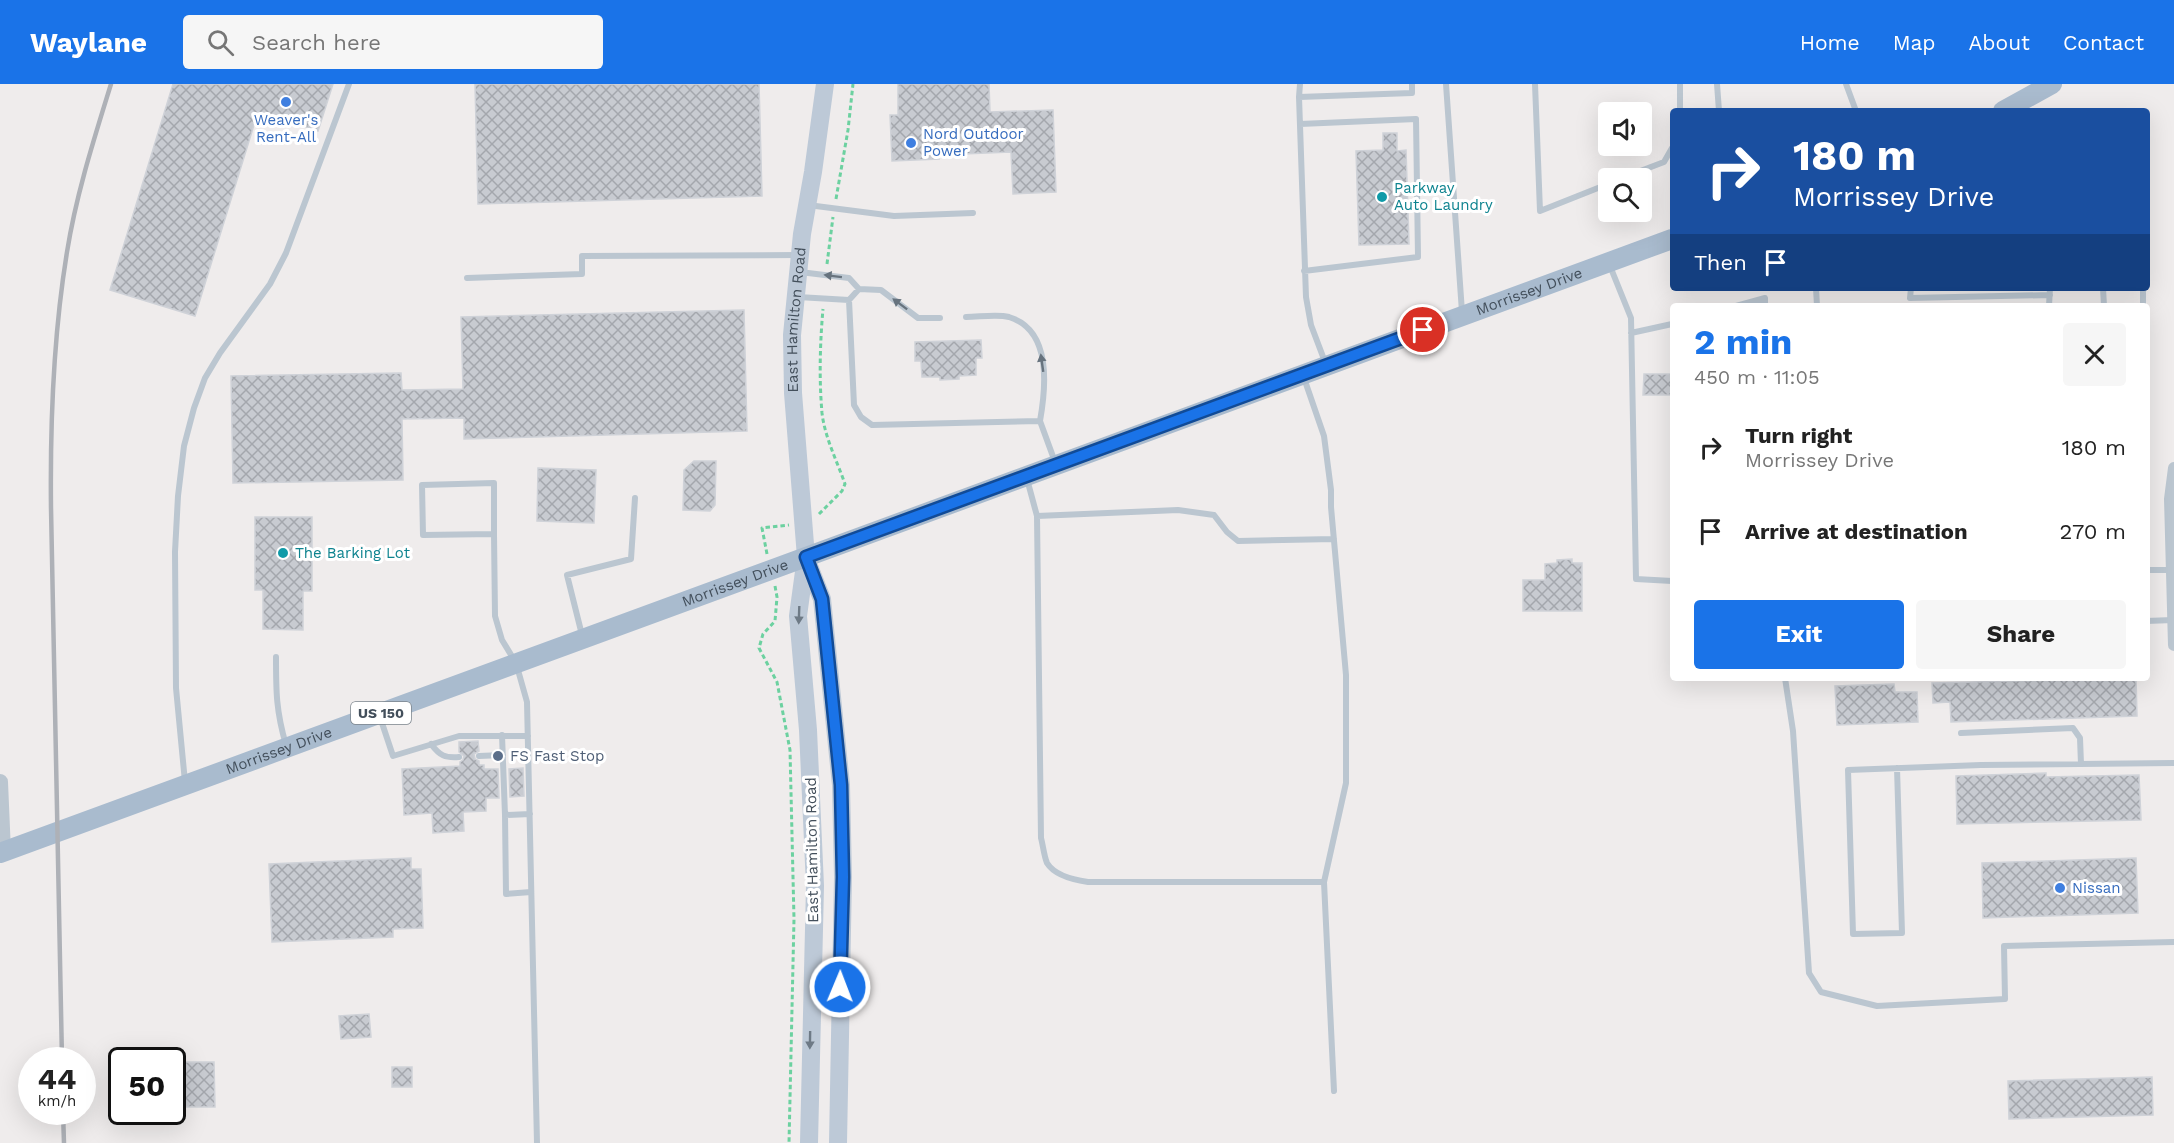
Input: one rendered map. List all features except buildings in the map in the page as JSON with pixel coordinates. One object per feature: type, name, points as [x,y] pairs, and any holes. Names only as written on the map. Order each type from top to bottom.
[{"type":"main road","name":"East Hamilton Road","points":[[809,1143],[814,875],[808,730],[798,616],[806,557],[793,393],[792,335],[798,263],[825,84]]},
{"type":"main road","points":[[2008,108],[2037,90]]},
{"type":"main road","name":"Morrissey Drive","points":[[2,853],[1670,240]]},
{"type":"main road","name":"East Hamilton Road","points":[[806,557],[822,599],[841,785],[843,877],[838,1143]]},
{"type":"street","points":[[2174,468],[2170,499],[2174,645]]},
{"type":"street","points":[[0,782],[2,853]]},
{"type":"lane","points":[[185,784],[176,688],[175,552],[184,446],[205,378],[220,353],[270,284],[286,253],[349,84]]},
{"type":"lane","points":[[1300,84],[1304,271],[1311,325],[1327,366]]},
{"type":"lane","points":[[1299,97],[1412,93],[1412,84]]},
{"type":"lane","points":[[1446,84],[1462,316]]},
{"type":"lane","points":[[1535,84],[1540,211],[1598,188]]},
{"type":"lane","points":[[1680,84],[1680,108]]},
{"type":"lane","points":[[1717,84],[1719,108]]},
{"type":"lane","points":[[1846,84],[1855,108]]},
{"type":"lane","points":[[1300,124],[1416,119],[1418,257],[1304,271]]},
{"type":"lane","points":[[1648,168],[1664,162],[1670,152]]},
{"type":"lane","points":[[807,205],[894,216],[973,213]]},
{"type":"lane","points":[[467,278],[582,274],[582,256],[798,263],[849,278],[859,289],[881,290],[918,318],[940,318]]},
{"type":"lane","points":[[1609,262],[1630,318],[1636,579],[1670,581]]},
{"type":"lane","points":[[859,289],[849,300],[854,405],[861,417],[872,425],[1040,421]]},
{"type":"lane","points":[[1909,303],[1911,291]]},
{"type":"lane","points":[[1910,298],[2050,292]]},
{"type":"lane","points":[[794,297],[849,300]]},
{"type":"lane","points":[[1746,303],[1764,298],[1765,303]]},
{"type":"lane","points":[[966,317],[1008,317],[1029,329],[1043,357],[1044,394],[1040,421],[1056,465]]},
{"type":"lane","points":[[1631,333],[1670,324]]},
{"type":"lane","points":[[1303,375],[1324,436],[1331,490],[1346,675],[1346,783],[1324,882],[1334,1091]]},
{"type":"lane","points":[[1027,476],[1037,516],[1041,838],[1048,864],[1058,873],[1072,880],[1088,882],[1324,882]]},
{"type":"lane","points":[[494,534],[423,535],[422,484],[494,483],[495,616],[502,640],[516,663],[527,702],[537,1143]]},
{"type":"lane","points":[[583,639],[567,575],[631,559],[635,498]]},
{"type":"lane","points":[[1037,516],[1178,510],[1214,515],[1227,532],[1238,541],[1334,539]]},
{"type":"lane","points":[[2150,570],[2172,570]]},
{"type":"lane","points":[[2150,621],[2173,620]]},
{"type":"lane","points":[[276,657],[277,709],[287,747]]},
{"type":"lane","points":[[1785,681],[1793,731],[1809,973],[1821,992],[1877,1006],[2005,999],[2004,946],[2174,942]]},
{"type":"lane","points":[[379,714],[393,756],[459,736],[528,736]]},
{"type":"lane","points":[[1961,733],[2073,728],[2079,738],[2081,764]]},
{"type":"lane","points":[[502,735],[506,894],[531,892]]},
{"type":"lane","points":[[431,744],[438,754],[445,758],[459,757]]},
{"type":"lane","points":[[479,756],[502,755]]},
{"type":"lane","points":[[1897,768],[1902,933],[1853,934],[1848,770],[1897,768],[2081,764],[2174,763]]},
{"type":"lane","points":[[505,815],[530,814]]},
{"type":"railway","points":[[62,1047],[51,508],[53,380],[62,284],[75,209],[111,84]]},
{"type":"railway","points":[[63,1125],[64,1143]]},
{"type":"place","name":"Weaver's Rent-All","points":[[286,102]]},
{"type":"place","name":"Nord Outdoor Power","points":[[911,143]]},
{"type":"place","name":"Parkway Auto Laundry","points":[[1382,197]]},
{"type":"place","name":"The Barking Lot","points":[[283,553]]},
{"type":"place","name":"FS Fast Stop","points":[[498,756]]},
{"type":"place","name":"Nissan","points":[[2060,888]]},
{"type":"route","points":[[840,987],[843,877],[841,785],[822,599],[806,557],[1423,330]]}]
